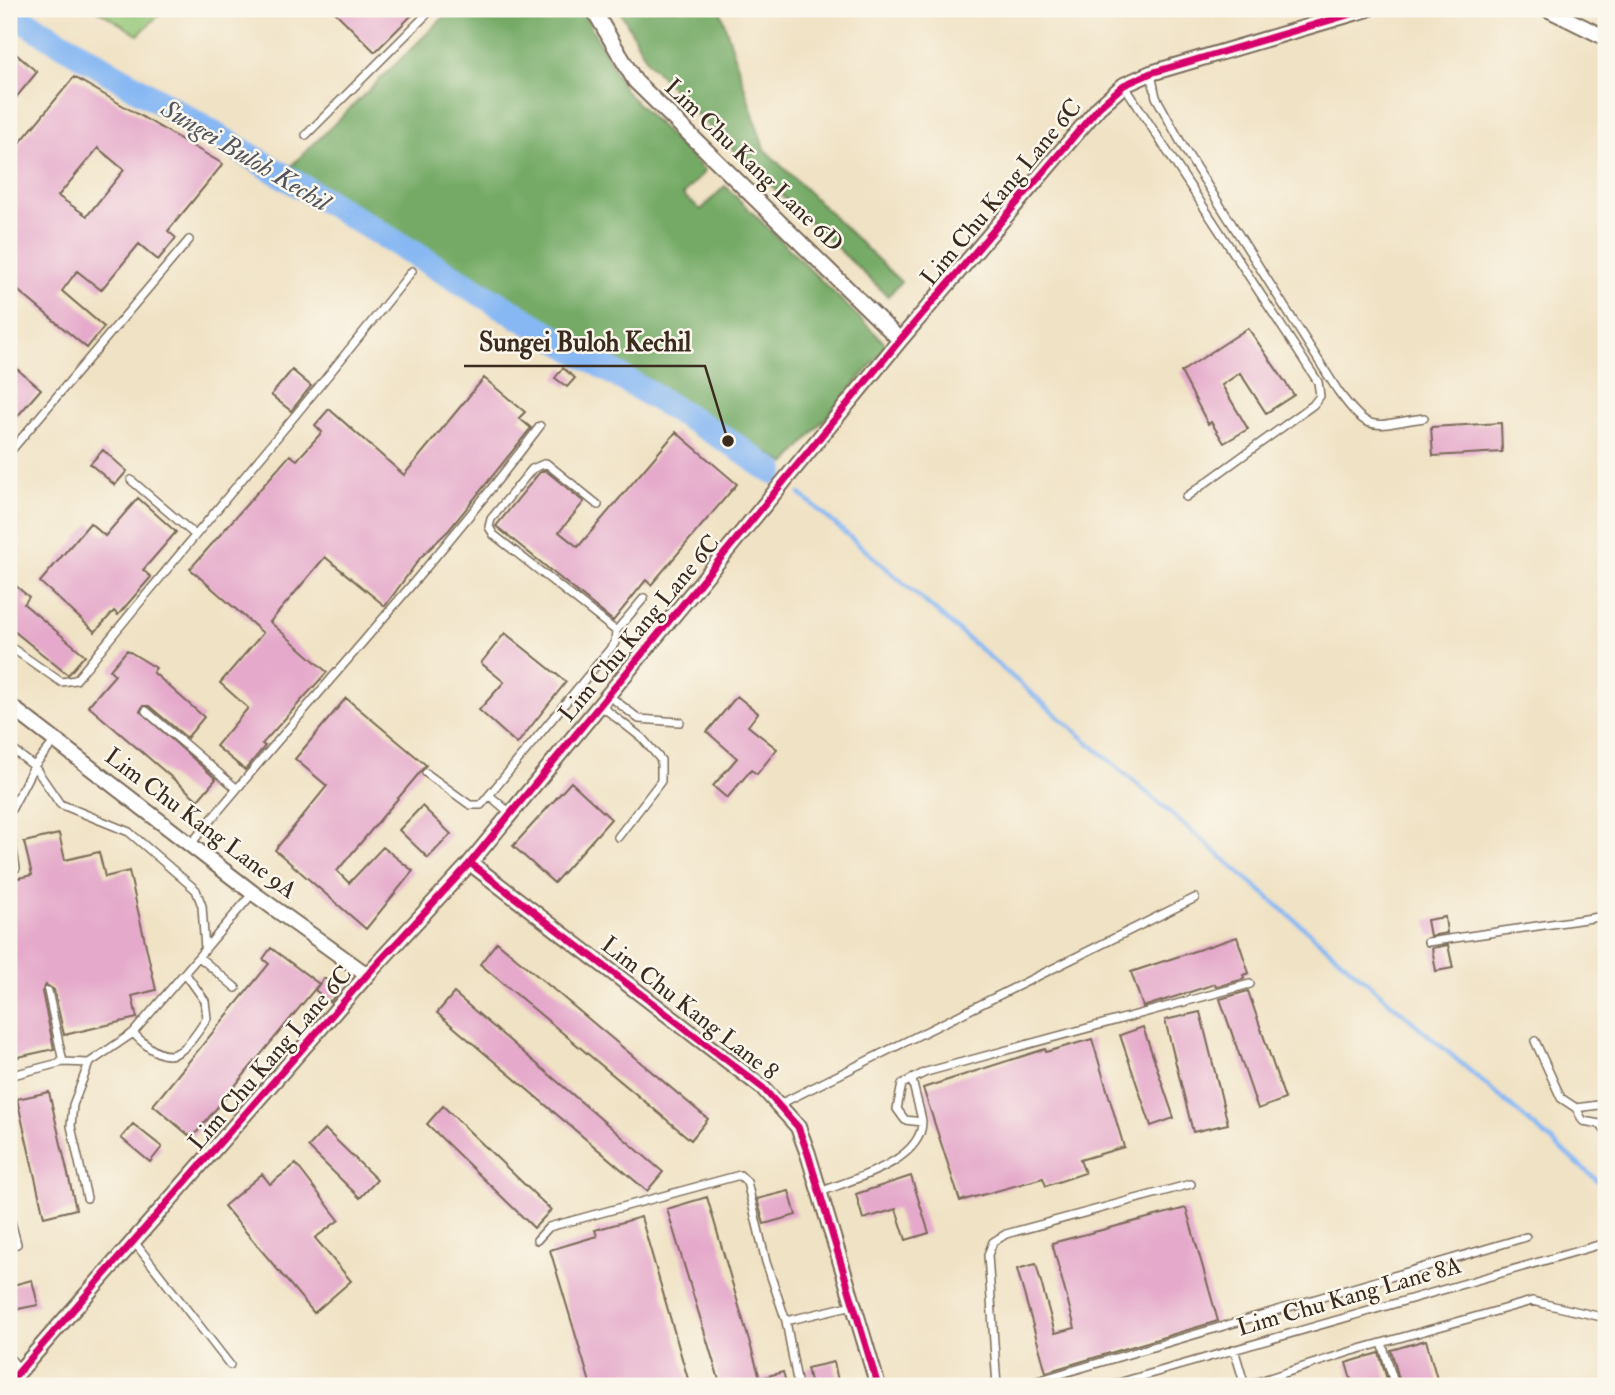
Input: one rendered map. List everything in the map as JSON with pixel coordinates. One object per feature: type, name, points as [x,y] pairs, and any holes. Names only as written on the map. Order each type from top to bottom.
[{"type":"street","name":"Lim Chu Kang Lane 6D","points":[[593,9],[635,81],[900,340]]},
{"type":"street","name":"Lim Chu Kang Lane 6C","points":[[9,1383],[135,1243],[367,975],[470,863],[900,340],[1099,107],[1124,85],[1151,73],[1368,9]]},
{"type":"street","points":[[1547,9],[1606,38]]},
{"type":"street","name":"Lim Chu Kang Lane 9A","points":[[9,705],[253,893],[367,975]]},
{"type":"street","name":"Lim Chu Kang Lane 8","points":[[470,863],[780,1104],[798,1127],[878,1386]]},
{"type":"lane","points":[[306,135],[432,9]]},
{"type":"lane","points":[[1151,73],[1156,97],[1185,150],[1338,391],[1360,420],[1373,425],[1424,418]]},
{"type":"lane","points":[[1124,85],[1318,382],[1320,396],[1313,405],[1186,497]]},
{"type":"lane","points":[[10,449],[189,240]]},
{"type":"lane","points":[[9,646],[61,682],[76,680],[194,534],[333,372],[412,271]]},
{"type":"lane","points":[[190,845],[236,788],[467,522],[540,426]]},
{"type":"lane","points":[[598,505],[546,463],[532,469],[491,519],[489,527],[494,535],[616,631]]},
{"type":"lane","points":[[131,480],[194,534]]},
{"type":"lane","points":[[426,774],[475,807],[489,796],[615,643],[616,631],[644,598]]},
{"type":"lane","points":[[604,700],[639,719],[680,722]]},
{"type":"lane","points":[[604,700],[661,760],[660,781],[618,837]]},
{"type":"lane","points":[[146,711],[236,788]]},
{"type":"lane","points":[[9,814],[34,766],[55,741]]},
{"type":"lane","points":[[9,747],[34,766],[60,804],[129,832],[196,890],[202,906],[205,950]]},
{"type":"lane","points":[[489,796],[510,813]]},
{"type":"lane","points":[[9,827],[16,868]]},
{"type":"lane","points":[[87,1198],[71,1126],[73,1105],[89,1063],[133,1033],[253,893]]},
{"type":"lane","name":"Lim Chu Kang Lane 8","points":[[780,1104],[1195,898]]},
{"type":"lane","points":[[1428,942],[1606,915]]},
{"type":"lane","points":[[199,957],[236,988]]},
{"type":"lane","points":[[133,1033],[150,1051],[163,1057],[176,1056],[195,1037],[207,1018],[205,1001],[185,973]]},
{"type":"lane","points":[[922,1122],[905,1120],[897,1109],[902,1084],[926,1072],[1250,984]]},
{"type":"lane","points":[[48,991],[63,1062]]},
{"type":"lane","points":[[1535,1041],[1561,1098],[1576,1108],[1583,1121],[1600,1124],[1606,1132]]},
{"type":"lane","points":[[9,1076],[63,1062],[89,1063]]},
{"type":"lane","points":[[820,1192],[883,1168],[912,1149],[922,1122],[915,1102],[912,1079]]},
{"type":"lane","points":[[1576,1108],[1606,1104]]},
{"type":"lane","points":[[537,1240],[549,1227],[740,1175],[747,1182],[766,1262],[786,1321],[799,1386]]},
{"type":"lane","points":[[997,1386],[988,1255],[993,1242],[1006,1234],[1191,1184]]},
{"type":"lane","points":[[9,1214],[17,1244],[9,1246]]},
{"type":"lane","points":[[1020,1386],[1526,1237]]},
{"type":"lane","points":[[135,1243],[230,1365]]},
{"type":"lane","name":"Lim Chu Kang Lane 8A","points":[[1108,1386],[1602,1244]]},
{"type":"lane","points":[[1234,1349],[1245,1386],[1382,1343],[1532,1301],[1606,1318]]},
{"type":"lane","points":[[786,1321],[853,1305]]},
{"type":"lane","points":[[1382,1343],[1395,1386]]},
{"type":"lane","points":[[9,1357],[20,1370]]},
{"type":"green space","points":[[96,9],[165,9],[138,35]]},
{"type":"green space","points":[[452,9],[581,9],[627,93],[705,171],[683,195],[701,210],[725,186],[888,346],[786,464],[290,167]]},
{"type":"green space","points":[[619,9],[720,9],[764,149],[901,282],[888,296],[702,120],[648,62]]},
{"type":"building","points":[[332,9],[418,9],[375,52]]},
{"type":"building","points":[[9,48],[37,72],[9,106]]},
{"type":"building","points":[[74,77],[223,164],[168,231],[176,238],[158,260],[139,244],[101,290],[77,271],[62,291],[104,327],[87,348],[9,283],[9,156]],"holes":[[[98,148],[124,170],[87,216],[58,196]]]},
{"type":"building","points":[[1248,328],[1294,395],[1266,413],[1240,373],[1222,385],[1248,429],[1224,443],[1211,422],[1208,424],[1181,372]]},
{"type":"building","points":[[563,368],[575,378],[567,387],[555,378]]},
{"type":"building","points":[[17,369],[41,389],[9,426],[9,378]]},
{"type":"building","points":[[292,370],[311,386],[291,411],[271,395]]},
{"type":"building","points":[[484,378],[525,412],[519,418],[531,428],[449,530],[421,557],[385,606],[325,557],[270,622],[327,672],[262,744],[265,746],[245,770],[216,746],[248,708],[220,683],[263,633],[190,569],[290,455],[297,460],[322,432],[315,425],[329,409],[404,475]]},
{"type":"building","points":[[1501,423],[1502,452],[1433,456],[1431,427]]},
{"type":"building","points":[[676,432],[737,484],[651,585],[646,580],[613,621],[496,526],[539,473],[545,470],[584,502],[559,532],[578,547]]},
{"type":"building","points":[[103,450],[127,471],[115,485],[90,464]]},
{"type":"building","points":[[138,498],[176,532],[143,570],[151,577],[118,615],[114,611],[95,632],[40,582],[90,523],[105,536]]},
{"type":"building","points":[[9,580],[29,597],[24,604],[85,655],[68,675],[9,627]]},
{"type":"building","points":[[505,633],[566,682],[517,744],[479,710],[504,682],[481,663]]},
{"type":"building","points":[[127,650],[156,668],[153,672],[204,717],[187,738],[149,706],[143,706],[140,711],[216,779],[198,800],[88,706],[115,675],[110,670]]},
{"type":"building","points":[[737,696],[758,713],[748,726],[777,749],[757,774],[751,770],[727,798],[713,786],[737,758],[707,732]]},
{"type":"building","points":[[346,698],[426,765],[337,871],[349,883],[383,847],[413,871],[366,929],[275,850],[327,786],[295,759]]},
{"type":"building","points":[[571,782],[611,819],[554,883],[513,846]]},
{"type":"building","points":[[422,806],[451,834],[428,858],[399,830]]},
{"type":"building","points":[[59,834],[65,860],[99,852],[105,877],[129,871],[156,990],[132,996],[137,1018],[64,1035],[54,990],[46,985],[42,992],[54,1049],[9,1059],[9,880],[32,875],[24,842]]},
{"type":"building","points":[[1445,917],[1447,933],[1430,936],[1427,920]]},
{"type":"building","points":[[1237,937],[1249,973],[1243,975],[1244,979],[1216,987],[1215,984],[1143,1007],[1131,972]]},
{"type":"building","points":[[497,942],[708,1119],[691,1140],[480,964]]},
{"type":"building","points":[[1448,945],[1453,968],[1436,971],[1432,948]]},
{"type":"building","points":[[271,948],[319,984],[192,1138],[153,1105],[269,964],[263,959]]},
{"type":"building","points":[[324,978],[340,990],[330,1002],[315,990]]},
{"type":"building","points":[[1248,991],[1285,1099],[1258,1109],[1220,999]]},
{"type":"building","points":[[454,993],[663,1172],[647,1191],[437,1013]]},
{"type":"building","points":[[1200,1012],[1228,1124],[1193,1132],[1165,1020]]},
{"type":"building","points":[[1143,1027],[1174,1118],[1151,1126],[1120,1035]]},
{"type":"building","points":[[1092,1039],[1124,1147],[1080,1160],[1085,1173],[1046,1186],[1043,1178],[960,1201],[923,1088],[1045,1049],[1046,1052]]},
{"type":"building","points":[[49,1092],[76,1209],[44,1217],[17,1099]]},
{"type":"building","points":[[443,1106],[551,1210],[534,1228],[427,1124]]},
{"type":"building","points":[[133,1124],[162,1147],[150,1162],[121,1138]]},
{"type":"building","points":[[325,1129],[377,1180],[360,1198],[308,1147]]},
{"type":"building","points":[[296,1164],[339,1220],[315,1238],[351,1281],[314,1313],[224,1206],[262,1174],[270,1184]]},
{"type":"building","points":[[911,1176],[929,1233],[906,1240],[896,1209],[863,1219],[856,1194]]},
{"type":"building","points":[[789,1191],[796,1215],[764,1224],[757,1199]]},
{"type":"building","points":[[707,1197],[760,1378],[783,1372],[787,1386],[733,1386],[731,1380],[720,1383],[667,1209]]},
{"type":"building","points":[[1186,1208],[1218,1321],[1046,1372],[1017,1269],[1036,1264],[1055,1333],[1075,1328],[1052,1243]]},
{"type":"building","points":[[641,1217],[690,1386],[591,1386],[550,1250],[597,1236],[595,1230]]},
{"type":"building","points":[[32,1280],[38,1305],[13,1310],[9,1286]]},
{"type":"building","points":[[1426,1340],[1439,1386],[1401,1386],[1391,1350]]},
{"type":"building","points":[[1379,1353],[1389,1386],[1353,1386],[1346,1363]]},
{"type":"building","points":[[834,1362],[839,1386],[811,1386],[807,1368]]},
{"type":"waterway","name":"Sungei Buloh Kechil","points":[[9,12],[728,441],[772,471]]},
{"type":"waterway","points":[[800,494],[1606,1188]]},
{"type":"cycle path","points":[[9,1383],[367,975],[470,863],[900,340],[1099,107],[1124,85],[1151,73],[1368,9]]},
{"type":"cycle path","points":[[470,863],[763,1088],[798,1127],[878,1386]]},
{"type":"place","name":"Sungei Buloh Kechil","points":[[728,441]]}]
